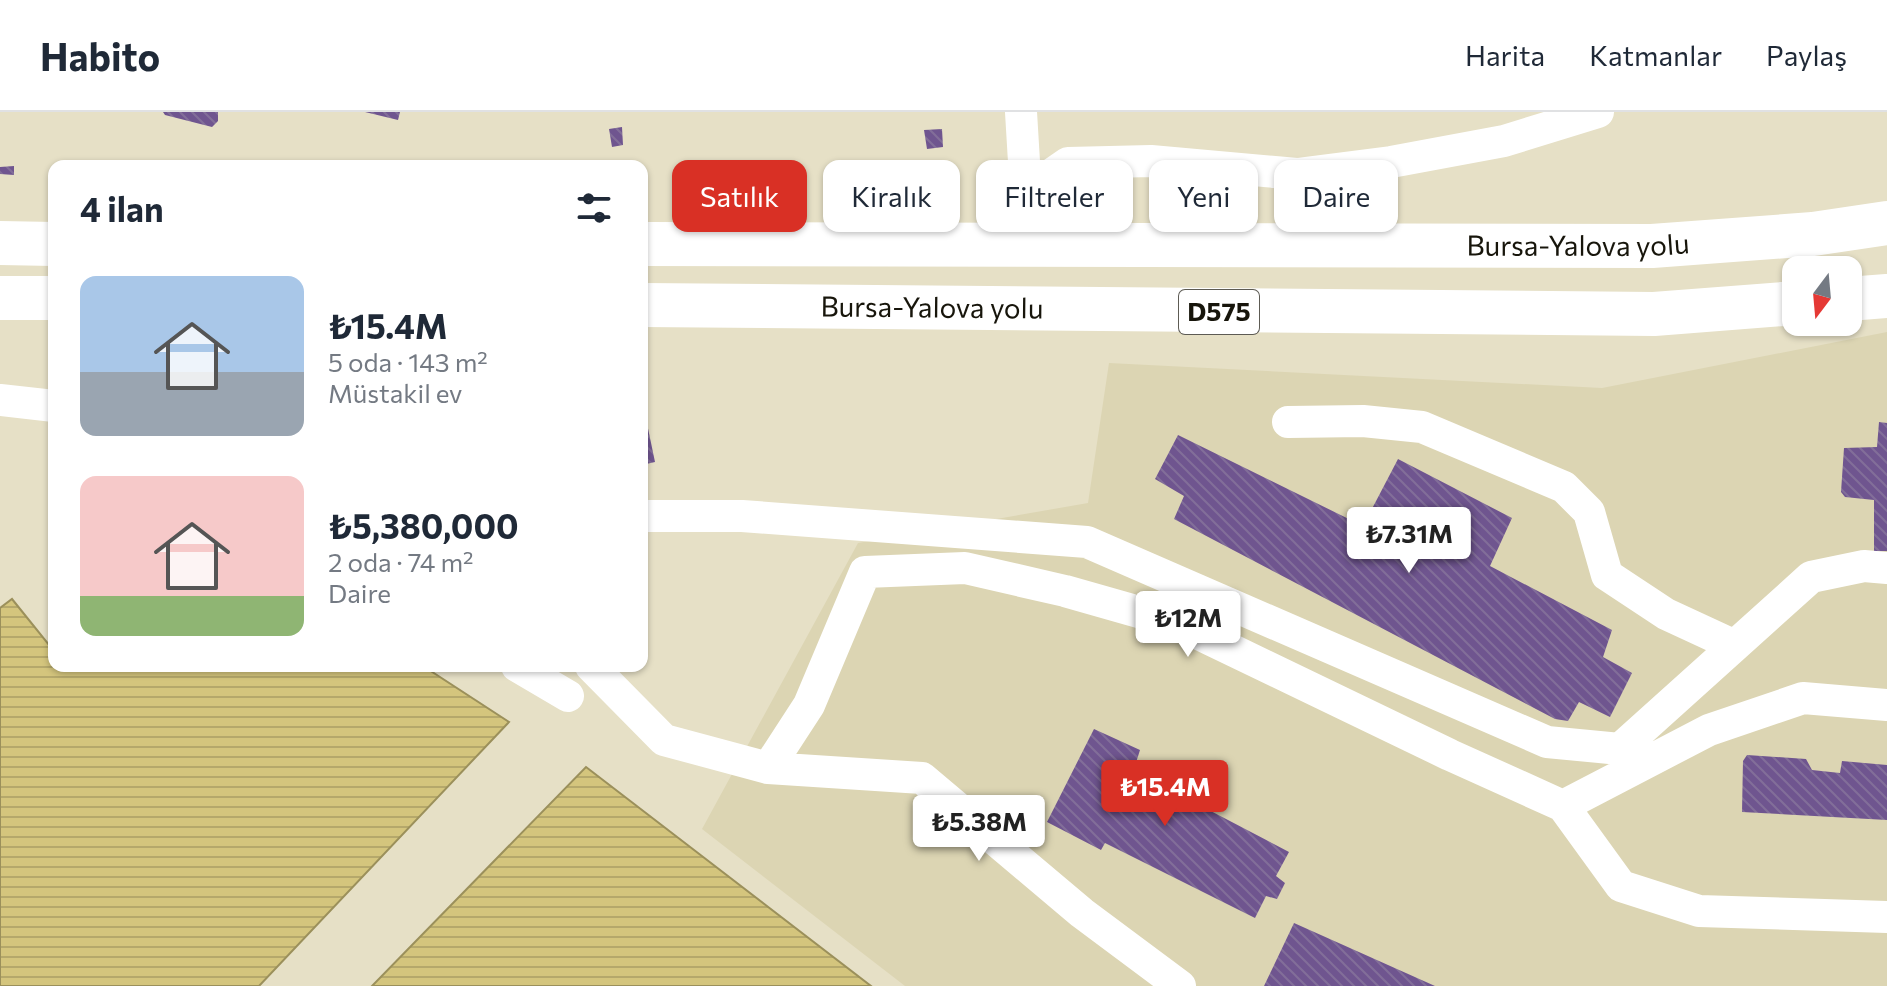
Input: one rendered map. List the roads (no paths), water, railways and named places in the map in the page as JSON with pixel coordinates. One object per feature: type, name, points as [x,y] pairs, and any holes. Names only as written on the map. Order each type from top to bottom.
[{"type":"highway","name":"Bursa-Yalova yolu","points":[[648,244],[1652,246],[1813,234],[1887,223]]},
{"type":"highway","points":[[0,243],[48,244]]},
{"type":"highway","points":[[1862,298],[1887,296]]},
{"type":"highway","points":[[0,298],[48,298]]},
{"type":"highway","name":"Bursa-Yalova yolu","points":[[648,305],[1654,314],[1782,304]]},
{"type":"street","points":[[1021,112],[1024,160]]},
{"type":"street","points":[[1133,161],[1297,174],[1391,162],[1504,141],[1598,112]]},
{"type":"street","points":[[1028,232],[1029,245]]},
{"type":"street","points":[[0,400],[48,405]]},
{"type":"street","points":[[1288,422],[1363,421],[1422,427],[1564,487],[1589,512],[1607,575],[1666,614],[1733,645]]},
{"type":"street","points":[[648,516],[742,516],[1087,542],[1547,742],[1620,749],[1811,577],[1864,566],[1887,568]]},
{"type":"street","points":[[768,768],[809,705],[865,572],[965,568],[1065,591],[1174,622],[1563,806],[1621,886],[1699,911],[1887,917]]},
{"type":"street","points":[[527,672],[568,696]]},
{"type":"street","points":[[597,672],[664,740],[768,768],[922,778],[1082,913],[1180,986]]},
{"type":"street","points":[[1563,806],[1709,730],[1803,698],[1887,705]]}]
